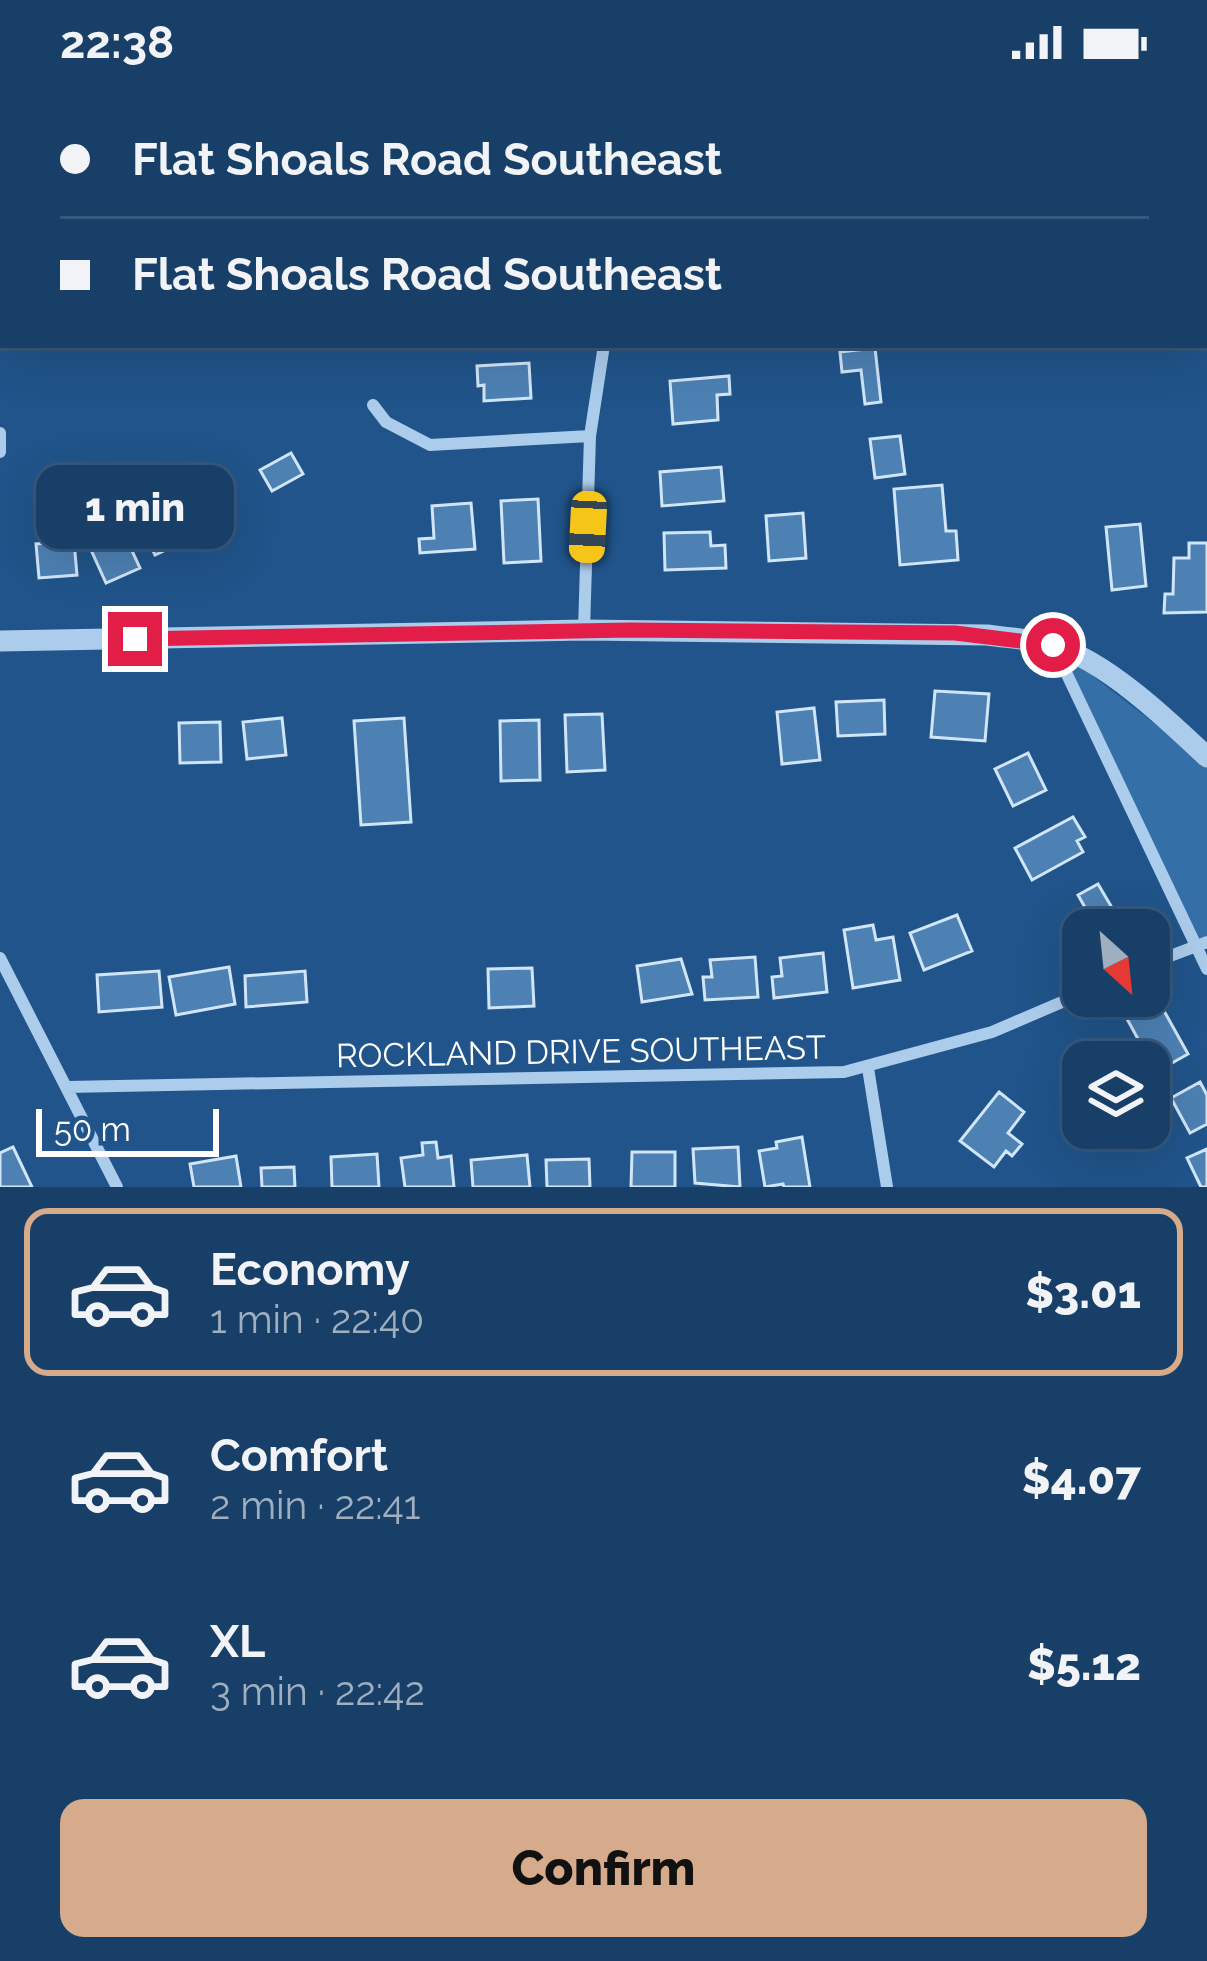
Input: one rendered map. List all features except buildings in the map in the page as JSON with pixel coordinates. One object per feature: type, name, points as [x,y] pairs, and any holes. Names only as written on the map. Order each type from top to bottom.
[{"type":"street","points":[[584,630],[590,436],[604,348]]},
{"type":"street","points":[[373,405],[386,422],[430,445],[590,436]]},
{"type":"street","points":[[0,434],[0,452]]},
{"type":"street","points":[[0,641],[584,630],[955,633],[1053,645],[1103,673],[1170,722],[1207,757]]},
{"type":"street","points":[[1053,645],[1200,944],[1207,970]]},
{"type":"street","points":[[1170,956],[1200,944]]},
{"type":"street","points":[[0,958],[117,1187]]},
{"type":"street","name":"ROCKLAND DRIVE SOUTHEAST","points":[[67,1087],[685,1078],[868,1068],[992,1032],[1062,1002]]},
{"type":"street","points":[[868,1068],[887,1187]]},
{"type":"shaded area","points":[[1053,645],[1207,764],[1207,940],[1194,945]]},
{"type":"route","points":[[135,639],[630,630],[955,633],[1053,645]]}]
